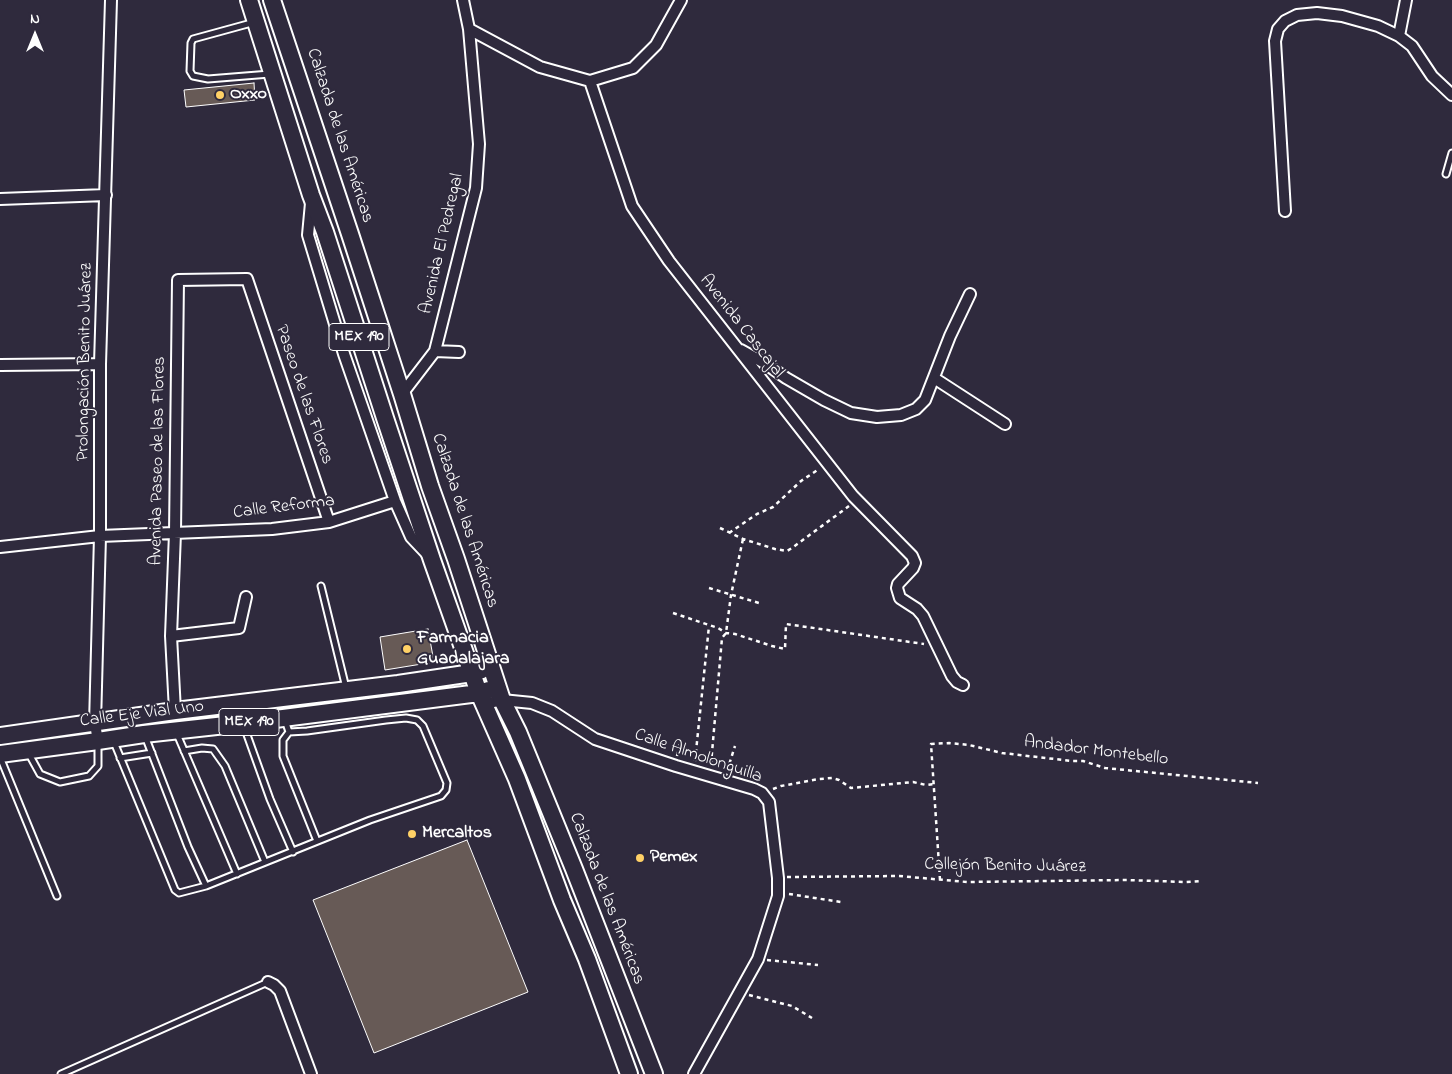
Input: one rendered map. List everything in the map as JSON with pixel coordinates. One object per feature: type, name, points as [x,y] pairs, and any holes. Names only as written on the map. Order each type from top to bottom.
[{"type":"main road","name":"MEX 190","points":[[249,0],[311,195],[325,232],[432,560],[472,674],[517,779],[562,900],[587,959],[629,1074]]},
{"type":"main road","name":"Calzada de las Américas","points":[[272,0],[402,394],[430,486],[500,694],[518,732],[574,869],[654,1074]]},
{"type":"main road","name":"Calle Eje Vial Uno","points":[[0,736],[95,724],[175,711],[472,674],[491,667]]},
{"type":"main road","name":"Calle Eje Vial Uno","points":[[0,756],[27,750],[175,730],[244,723],[286,724],[482,699],[500,694]]},
{"type":"street","name":"Prolongación Benito Juárez","points":[[106,740],[95,724],[100,536],[100,364],[111,0]]},
{"type":"street","name":"Avenida El Pedregal","points":[[402,394],[435,351],[476,188],[479,144],[469,30],[463,0]]},
{"type":"street","points":[[469,30],[540,67],[590,81],[633,68],[656,45],[681,0]]},
{"type":"street","points":[[1400,36],[1406,0]]},
{"type":"street","points":[[1285,211],[1275,41],[1278,29],[1285,21],[1297,15],[1317,13],[1342,16],[1378,26],[1400,36],[1412,46],[1432,76],[1452,95]]},
{"type":"street","name":"Avenida Cascajal","points":[[590,81],[632,206],[669,261],[827,464],[856,500],[912,556],[915,563],[913,568],[898,584],[897,588],[900,598],[923,616],[938,646]]},
{"type":"street","points":[[0,199],[106,195]]},
{"type":"street","points":[[311,195],[308,235],[344,354],[395,501],[411,537],[432,560]]},
{"type":"street","name":"Paseo de las Flores","points":[[247,279],[330,522]]},
{"type":"street","name":"Avenida Paseo de las Flores","points":[[175,711],[171,636],[175,533],[178,280],[247,279]]},
{"type":"street","points":[[738,349],[824,400],[851,413],[877,417],[901,415],[916,409],[925,400],[950,336],[970,294]]},
{"type":"street","points":[[435,351],[460,352]]},
{"type":"street","points":[[0,365],[100,364]]},
{"type":"street","points":[[934,378],[1004,424]]},
{"type":"street","name":"Calle Reforma","points":[[0,547],[100,536],[272,528],[330,522],[395,501]]},
{"type":"street","points":[[171,636],[239,628],[246,597]]},
{"type":"street","points":[[938,646],[952,676],[957,682],[963,684]]},
{"type":"street","name":"Calle Almolonguilla","points":[[500,694],[552,711],[596,739],[754,789],[762,793],[769,802],[778,878],[778,896],[758,959],[694,1074]]},
{"type":"street","points":[[268,982],[280,991],[311,1074]]},
{"type":"lane","points":[[256,22],[194,39],[191,43],[190,71],[193,76],[208,79],[273,74]]},
{"type":"lane","points":[[1446,174],[1452,153]]},
{"type":"lane","points":[[321,586],[347,691]]},
{"type":"lane","points":[[240,703],[244,723],[270,799],[293,852]]},
{"type":"lane","points":[[27,750],[40,774],[60,782],[88,776],[98,766],[99,754],[106,740],[120,758],[136,792],[175,890],[179,893],[206,886],[370,820],[442,796],[446,790],[447,783],[423,726],[418,720],[406,718],[393,719],[307,732],[286,724],[283,756],[317,841]]},
{"type":"lane","points":[[175,730],[237,874]]},
{"type":"lane","points":[[144,734],[188,847],[206,886]]},
{"type":"lane","points":[[184,750],[213,749],[217,754],[225,766],[265,862]]},
{"type":"lane","points":[[120,758],[152,753]]},
{"type":"lane","points":[[0,756],[57,896]]},
{"type":"lane","points":[[61,1074],[268,982]]},
{"type":"path","points":[[729,532],[757,514],[774,507],[801,481],[827,464]]},
{"type":"path","points":[[720,528],[743,539],[787,551],[856,500]]},
{"type":"path","points":[[710,776],[722,638],[726,634],[731,595],[743,539]]},
{"type":"path","points":[[709,588],[759,603]]},
{"type":"path","points":[[673,613],[718,628],[726,634],[735,634],[785,649],[786,624],[938,646]]},
{"type":"path","points":[[694,771],[710,626]]},
{"type":"path","name":"Andador Montebello","points":[[934,784],[931,744],[949,743],[969,745],[1002,753],[1083,761],[1105,768],[1258,783]]},
{"type":"path","points":[[724,780],[735,746]]},
{"type":"path","points":[[762,793],[781,786],[832,778],[851,788],[913,782],[926,785],[934,784],[940,880]]},
{"type":"path","name":"Callejón Benito Juárez","points":[[778,878],[899,876],[967,882],[1202,881]]},
{"type":"path","points":[[778,892],[841,902]]},
{"type":"path","points":[[758,959],[818,965]]},
{"type":"path","points":[[741,992],[792,1006],[812,1018]]},
{"type":"building","name":"Oxxo","points":[[254,83],[255,100],[186,107],[184,90]]},
{"type":"building","name":"Farmacia Guadalajara","points":[[428,629],[434,662],[385,670],[380,637]]},
{"type":"building","points":[[467,840],[528,992],[374,1053],[313,900]]},
{"type":"place","name":"Oxxo","points":[[220,95]]},
{"type":"place","name":"Farmacia Guadalajara","points":[[407,649]]},
{"type":"place","name":"Mercaltos","points":[[412,834]]},
{"type":"place","name":"Pemex","points":[[640,858]]}]
